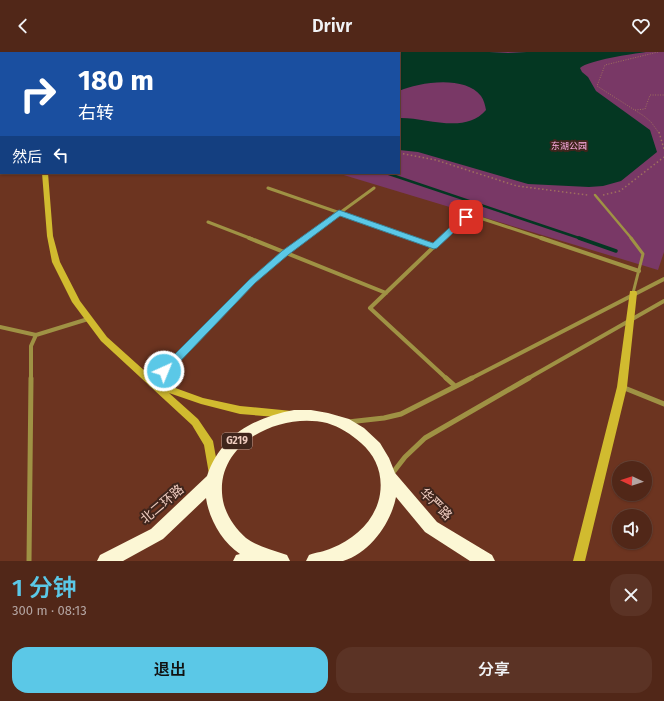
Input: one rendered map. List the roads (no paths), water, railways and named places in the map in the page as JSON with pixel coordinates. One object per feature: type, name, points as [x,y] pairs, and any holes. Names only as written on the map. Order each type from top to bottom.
[{"type":"highway","name":"G219","points":[[281,561],[258,554],[236,540],[221,522],[214,500],[215,479],[221,461],[232,446],[247,433],[271,421],[284,417],[304,415],[324,417],[343,423],[365,436],[381,454],[389,477],[389,498],[381,519],[365,538],[343,553],[316,561]]},
{"type":"highway","name":"华严路","points":[[389,477],[431,527],[486,561]]},
{"type":"highway","name":"北二环路","points":[[106,561],[157,534],[215,479]]},
{"type":"highway","points":[[242,561],[275,561]]},
{"type":"main road","points":[[45,174],[50,236],[56,262],[76,302],[104,339],[195,422],[209,444],[215,479]]},
{"type":"main road","points":[[579,561],[622,387],[633,293]]},
{"type":"main road","points":[[153,383],[201,401],[234,409],[304,415]]},
{"type":"street","points":[[268,188],[434,246]]},
{"type":"street","points":[[153,383],[252,281],[285,253],[374,188]]},
{"type":"street","points":[[455,386],[370,308],[466,217],[480,218],[639,271]]},
{"type":"street","points":[[208,222],[386,293]]},
{"type":"street","points":[[343,423],[384,418],[401,414],[633,293],[664,279]]},
{"type":"street","points":[[389,477],[405,457],[424,438],[630,319],[664,301]]},
{"type":"street","points":[[0,327],[36,335],[88,319]]},
{"type":"street","points":[[29,561],[31,346],[36,335]]},
{"type":"street","points":[[622,387],[664,404]]},
{"type":"lane","points":[[595,195],[643,254],[633,293]]},
{"type":"waterway","points":[[389,174],[582,239]]},
{"type":"waterway","points":[[579,238],[616,251]]},
{"type":"park label","name":"东湖公园","points":[[569,146]]}]
